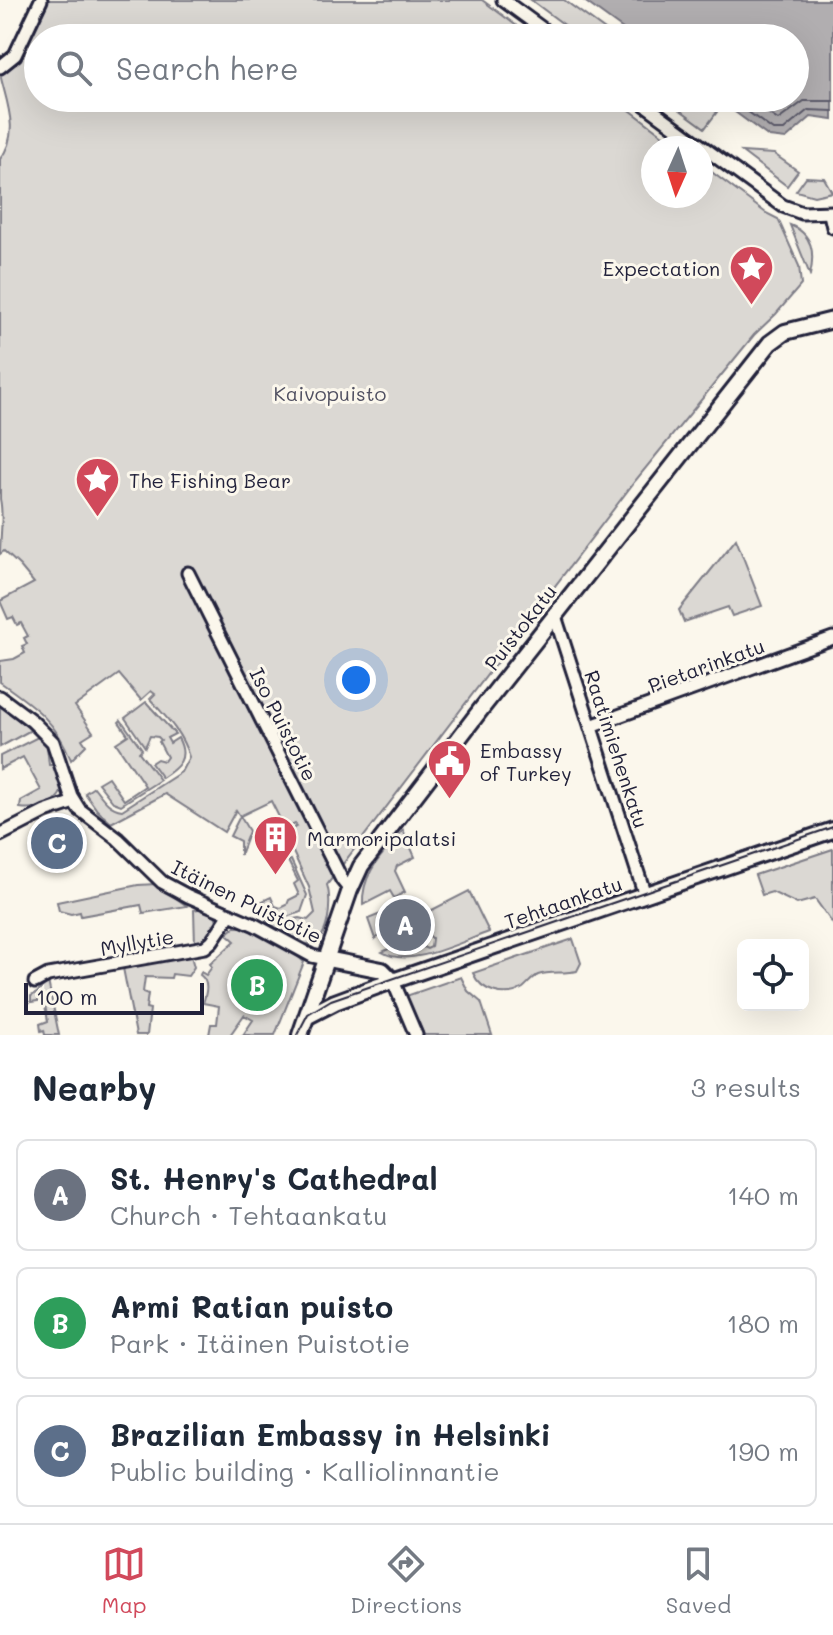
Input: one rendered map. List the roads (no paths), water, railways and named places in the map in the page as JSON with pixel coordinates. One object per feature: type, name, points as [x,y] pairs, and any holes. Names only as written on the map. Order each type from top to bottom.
[{"type":"street","points":[[30,24],[41,0]]},
{"type":"street","points":[[503,0],[536,24]]},
{"type":"street","points":[[0,67],[15,55],[24,36]]},
{"type":"street","points":[[655,112],[783,206],[802,213],[832,213],[833,227]]},
{"type":"street","name":"Puistokatu","points":[[300,1035],[361,866],[770,343],[785,332],[833,320]]},
{"type":"street","name":"Iso Puistotie","points":[[188,573],[342,880],[350,890]]},
{"type":"street","name":"Raatimiehenkatu","points":[[555,616],[645,895]]},
{"type":"street","name":"Pietarinkatu","points":[[591,726],[833,638]]},
{"type":"street","points":[[0,697],[53,742],[74,802],[45,812],[0,835]]},
{"type":"street","name":"Itäinen Puistotie","points":[[74,802],[162,882],[277,936],[312,956],[327,959]]},
{"type":"street","name":"Tehtaankatu","points":[[308,1016],[335,1002],[393,981],[833,830]]},
{"type":"street","name":"Myllytie","points":[[35,982],[48,975],[205,947],[230,914]]},
{"type":"street","points":[[327,959],[382,970],[393,981],[416,1035]]},
{"type":"water","points":[[583,0],[833,0],[833,120],[811,117],[786,139],[769,137],[735,112],[809,112],[809,24],[616,24]]},
{"type":"tram line","points":[[297,1035],[308,1014],[331,1000],[833,827]]},
{"type":"place","name":"Expectation","points":[[751,307]]},
{"type":"place","name":"The Fishing Bear","points":[[98,519]]},
{"type":"place","name":"Embassy of Turkey","points":[[449,801]]},
{"type":"place","name":"Brazilian Embassy in Helsinki","points":[[57,843]]},
{"type":"place","name":"Marmoripalatsi","points":[[276,877]]},
{"type":"place","name":"St. Henry's Cathedral","points":[[405,925]]},
{"type":"place","name":"Armi Ratian puisto","points":[[257,985]]},
{"type":"park label","name":"Kaivopuisto","points":[[330,393]]}]
